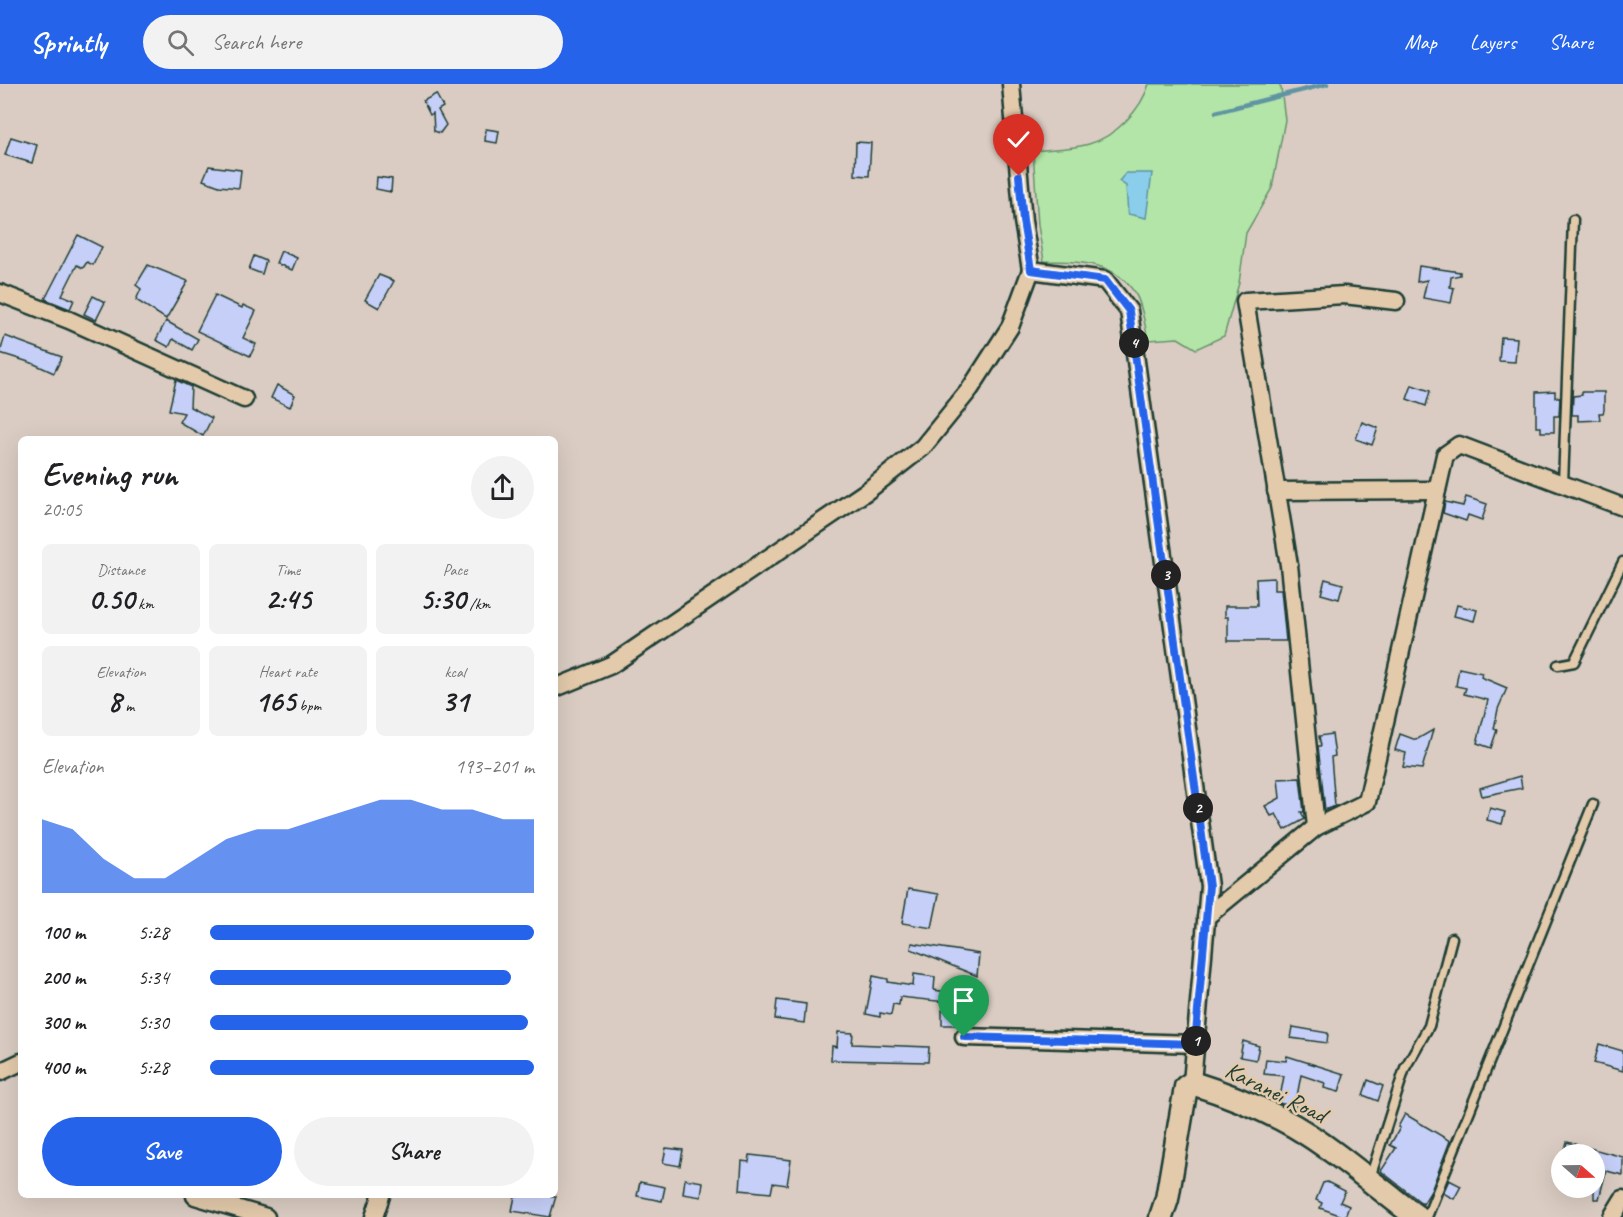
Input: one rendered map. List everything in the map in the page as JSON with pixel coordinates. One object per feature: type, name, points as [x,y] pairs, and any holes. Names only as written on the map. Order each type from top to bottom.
[{"type":"street","points":[[558,687],[611,665],[867,491],[923,447],[970,388],[1010,327],[1031,270],[1023,221],[1011,84]]},
{"type":"street","points":[[1031,270],[1105,280],[1129,311],[1209,886],[1192,1083]]},
{"type":"street","points":[[0,293],[69,320],[244,399]]},
{"type":"street","points":[[1316,827],[1289,565],[1245,301],[1344,295],[1396,301]]},
{"type":"street","points":[[1206,917],[1316,827],[1366,802],[1445,454],[1459,445],[1623,507]]},
{"type":"street","points":[[1276,490],[1437,490]]},
{"type":"street","points":[[964,1037],[1195,1044]]},
{"type":"street","points":[[0,1072],[18,1063]]},
{"type":"street","name":"Karanei Road","points":[[1161,1217],[1167,1199],[1186,1087],[1192,1083],[1233,1096],[1294,1126],[1336,1154],[1417,1217]]},
{"type":"street","points":[[202,1198],[266,1217]]},
{"type":"street","points":[[374,1217],[380,1198]]},
{"type":"street","points":[[1612,1217],[1623,1199]]},
{"type":"lane","points":[[1563,484],[1573,220]]},
{"type":"lane","points":[[1558,664],[1574,662],[1623,562]]},
{"type":"lane","points":[[1426,1217],[1593,804]]},
{"type":"lane","points":[[1368,1181],[1405,1068],[1429,1026],[1452,938]]},
{"type":"green space","points":[[1149,84],[1279,84],[1281,88],[1285,120],[1272,188],[1246,233],[1239,283],[1224,336],[1196,349],[1178,338],[1148,340],[1136,295],[1118,275],[1095,265],[1044,261],[1038,225],[1033,151],[1082,146],[1109,135],[1134,112]]},
{"type":"water","points":[[1126,173],[1152,173],[1146,218],[1128,214],[1126,186],[1119,181]]},
{"type":"building","points":[[436,94],[443,107],[438,110],[446,125],[440,133],[434,131],[433,113],[430,115],[423,101]]},
{"type":"building","points":[[486,129],[499,131],[497,143],[485,141]]},
{"type":"building","points":[[11,137],[37,145],[32,163],[5,155]]},
{"type":"building","points":[[856,142],[871,143],[869,176],[855,175]]},
{"type":"building","points":[[209,166],[241,170],[239,188],[219,186],[203,180]]},
{"type":"building","points":[[377,177],[392,179],[391,192],[376,189]]},
{"type":"building","points":[[78,235],[102,247],[93,265],[87,262],[83,268],[77,265],[62,295],[74,300],[70,309],[45,299]]},
{"type":"building","points":[[281,251],[297,258],[292,270],[276,263]]},
{"type":"building","points":[[254,256],[266,261],[262,274],[249,269]]},
{"type":"building","points":[[148,265],[188,281],[166,319],[136,300],[141,289],[136,285]]},
{"type":"building","points":[[1419,266],[1460,272],[1460,275],[1451,277],[1450,287],[1454,288],[1451,303],[1423,298],[1427,280],[1417,282]]},
{"type":"building","points":[[379,275],[394,281],[379,308],[365,300]]},
{"type":"building","points":[[215,295],[242,308],[243,305],[256,311],[243,338],[256,344],[250,356],[197,331]]},
{"type":"building","points":[[93,296],[105,302],[96,320],[84,314]]},
{"type":"building","points":[[166,321],[198,339],[192,350],[173,339],[169,347],[156,340]]},
{"type":"building","points":[[5,336],[62,357],[54,373],[0,353]]},
{"type":"building","points":[[1501,337],[1517,338],[1515,362],[1499,361]]},
{"type":"building","points":[[176,380],[191,387],[190,407],[212,418],[203,436],[179,422],[184,413],[169,410]]},
{"type":"building","points":[[277,385],[295,395],[290,407],[271,398]]},
{"type":"building","points":[[1412,385],[1430,391],[1426,406],[1407,399]]},
{"type":"building","points":[[1555,391],[1555,397],[1560,397],[1559,416],[1554,416],[1554,432],[1541,432],[1541,427],[1536,427],[1536,392]]},
{"type":"building","points":[[1582,392],[1604,392],[1604,410],[1603,413],[1599,413],[1600,420],[1578,421],[1578,415],[1572,415],[1573,396],[1582,395]]},
{"type":"building","points":[[1362,422],[1378,428],[1372,445],[1356,439]]},
{"type":"building","points":[[1466,497],[1487,504],[1482,520],[1468,515],[1466,521],[1443,513],[1445,502],[1463,506]]},
{"type":"building","points":[[1274,578],[1274,590],[1281,590],[1286,641],[1228,641],[1228,617],[1225,617],[1225,606],[1257,606],[1256,579]]},
{"type":"building","points":[[1325,579],[1343,584],[1339,599],[1321,594]]},
{"type":"building","points":[[1457,605],[1477,610],[1474,621],[1454,616]]},
{"type":"building","points":[[1459,668],[1482,673],[1481,677],[1507,688],[1498,709],[1494,729],[1497,730],[1491,748],[1477,743],[1488,700],[1464,694],[1466,688],[1456,686]]},
{"type":"building","points":[[1433,730],[1422,769],[1403,767],[1406,753],[1395,750],[1400,734],[1416,740]]},
{"type":"building","points":[[1332,734],[1335,756],[1331,757],[1335,806],[1325,810],[1318,746],[1321,746],[1319,736]]},
{"type":"building","points":[[1520,776],[1522,788],[1482,796],[1480,788]]},
{"type":"building","points":[[1300,778],[1304,812],[1301,812],[1305,819],[1285,830],[1276,814],[1271,816],[1265,806],[1280,798],[1278,779]]},
{"type":"building","points":[[1490,808],[1505,812],[1502,824],[1487,820]]},
{"type":"building","points":[[908,889],[939,894],[932,928],[902,923]]},
{"type":"building","points":[[912,943],[979,954],[977,976],[911,949]]},
{"type":"building","points":[[914,974],[935,977],[934,990],[947,992],[946,1002],[900,997],[899,1005],[893,1004],[891,1015],[880,1013],[880,1017],[866,1014],[873,976],[888,979],[888,982],[913,986]]},
{"type":"building","points":[[777,1000],[806,1004],[804,1023],[775,1019]]},
{"type":"building","points":[[942,1010],[956,1010],[956,1025],[942,1025]]},
{"type":"building","points":[[1293,1027],[1328,1033],[1327,1043],[1291,1038]]},
{"type":"building","points":[[838,1032],[853,1033],[852,1044],[929,1047],[928,1062],[831,1060],[832,1046],[837,1047]]},
{"type":"building","points":[[1243,1041],[1259,1046],[1256,1060],[1240,1057]]},
{"type":"building","points":[[1599,1044],[1623,1051],[1623,1071],[1594,1063]]},
{"type":"building","points":[[1287,1056],[1344,1074],[1339,1092],[1324,1088],[1325,1083],[1301,1075],[1295,1107],[1279,1103],[1284,1076],[1264,1074],[1266,1059],[1286,1061]]},
{"type":"building","points":[[1368,1080],[1383,1086],[1378,1101],[1363,1095]]},
{"type":"building","points":[[1405,1114],[1450,1141],[1431,1191],[1423,1204],[1381,1171],[1396,1148],[1390,1145]]},
{"type":"building","points":[[666,1148],[683,1150],[680,1166],[663,1163]]},
{"type":"building","points":[[1605,1152],[1623,1157],[1623,1175],[1606,1171],[1605,1175]]},
{"type":"building","points":[[750,1155],[791,1160],[787,1185],[773,1183],[771,1193],[740,1190],[742,1161],[749,1162]]},
{"type":"building","points":[[685,1179],[703,1182],[701,1197],[683,1194]]},
{"type":"building","points":[[1449,1180],[1461,1186],[1454,1199],[1443,1193]]},
{"type":"building","points":[[640,1182],[665,1187],[662,1201],[637,1196]]},
{"type":"building","points":[[1327,1182],[1345,1191],[1340,1202],[1349,1206],[1345,1217],[1320,1208],[1322,1203],[1316,1200],[1323,1183]]},
{"type":"building","points":[[515,1198],[555,1198],[550,1217],[512,1211]]},
{"type":"waterway","points":[[1216,112],[1327,84]]},
{"type":"route","points":[[964,1037],[1195,1044],[1209,886],[1129,311],[1105,280],[1031,270],[1019,176]]}]
